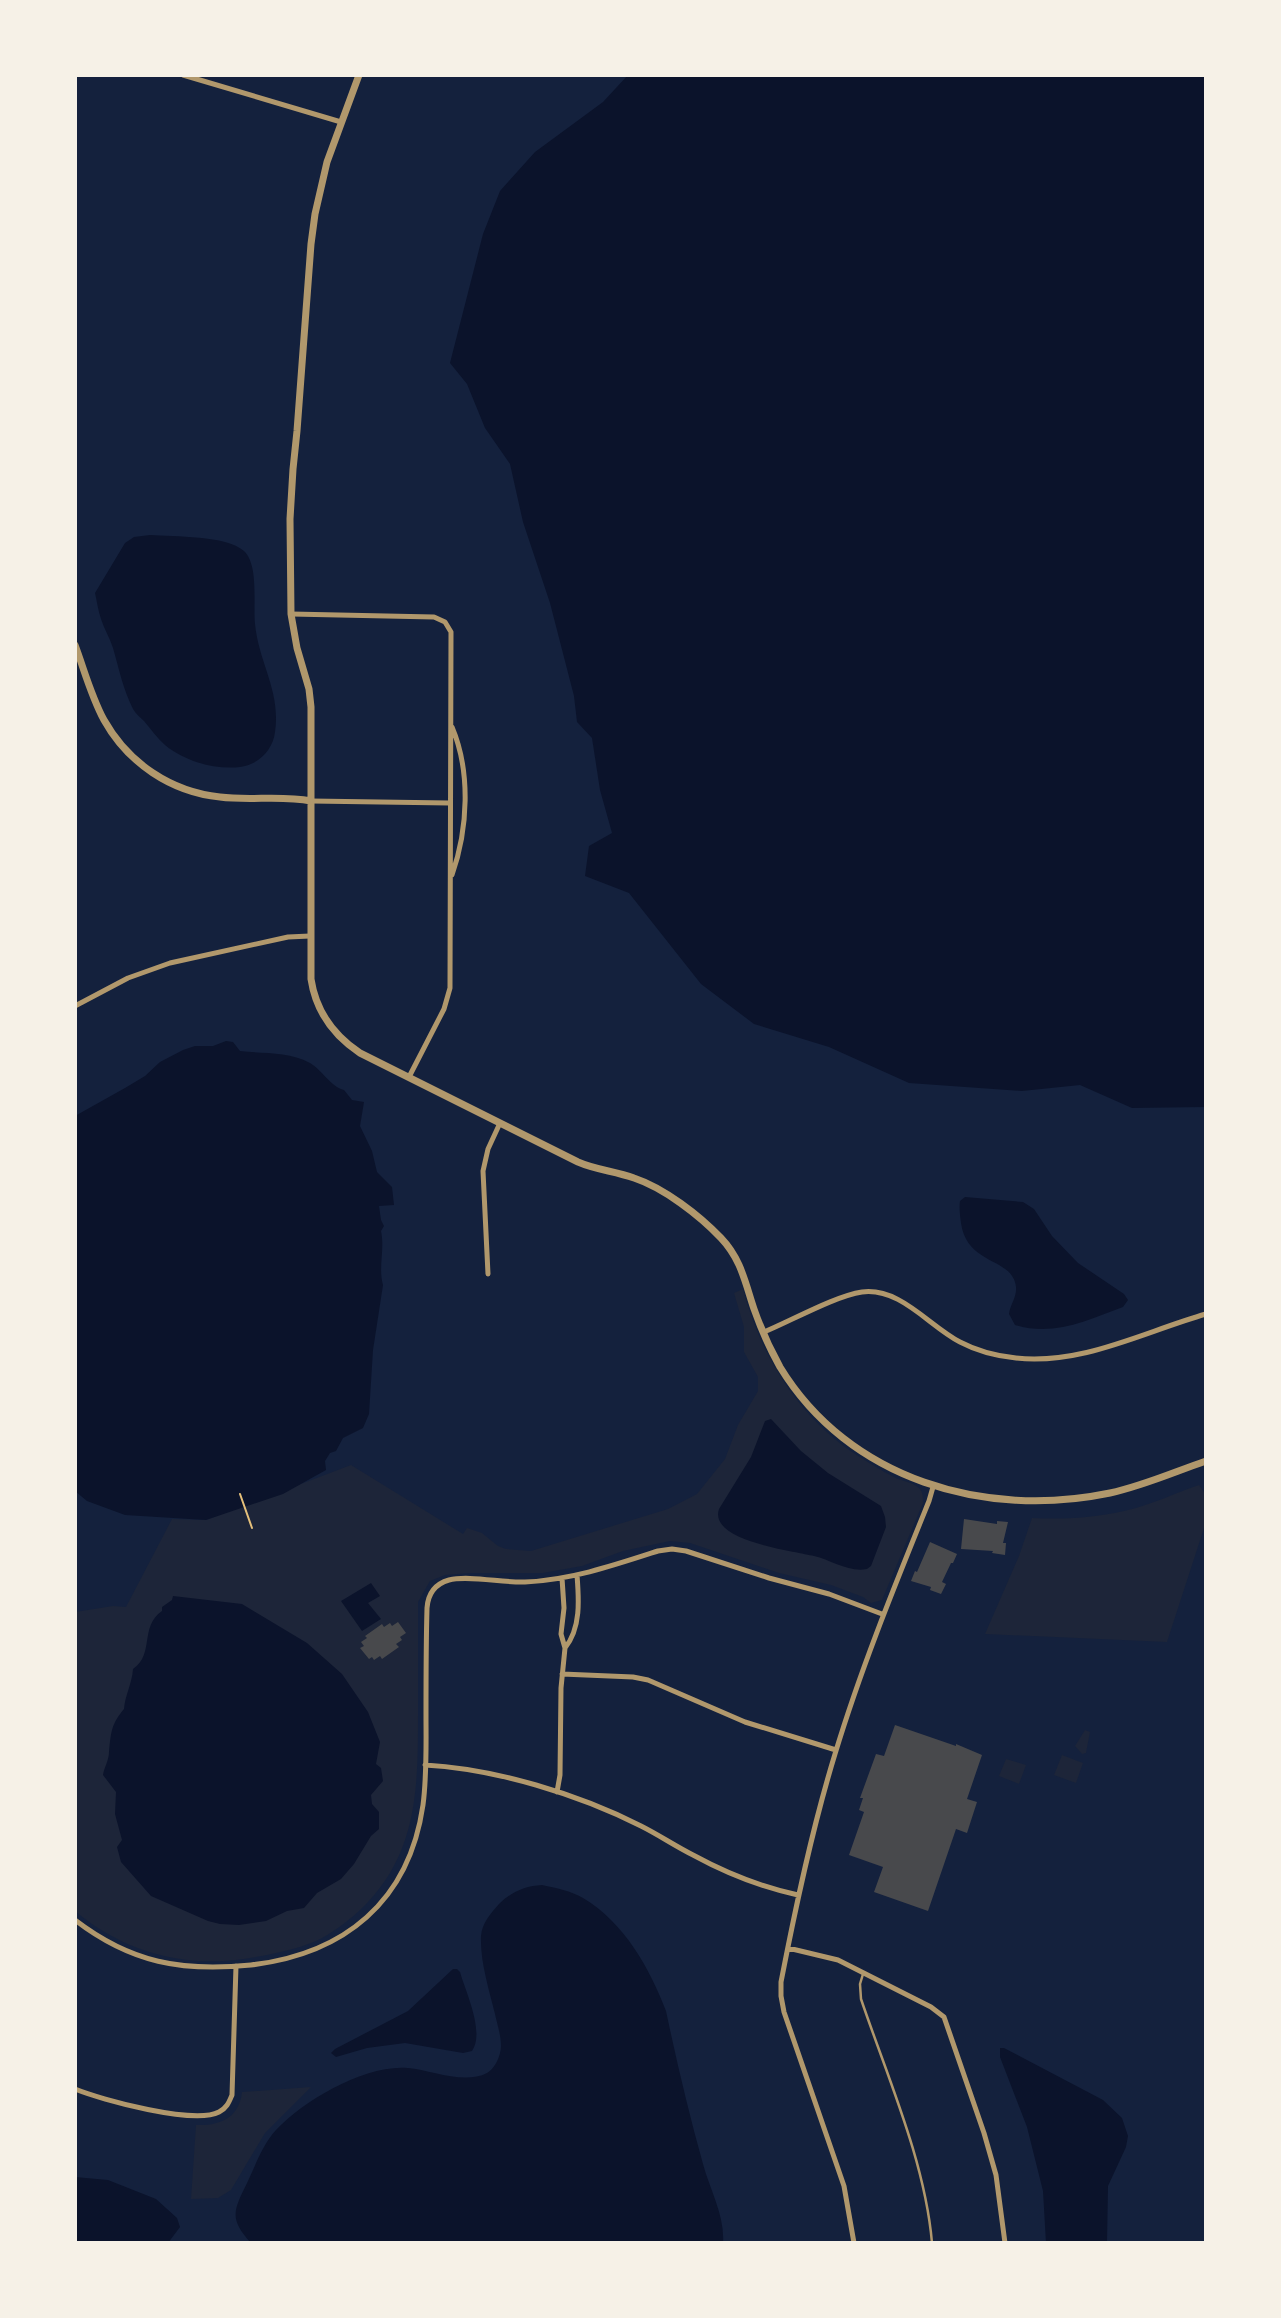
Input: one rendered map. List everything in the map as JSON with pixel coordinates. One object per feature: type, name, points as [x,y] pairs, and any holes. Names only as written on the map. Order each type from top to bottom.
[{"type":"street","points":[[183,75],[341,122]]},
{"type":"street","points":[[359,75],[319,190],[311,244],[291,494],[291,614],[311,698],[312,988],[318,1007],[329,1026],[352,1048],[585,1165],[627,1175],[651,1185],[705,1223],[728,1246],[739,1262],[764,1332],[789,1379],[812,1410],[870,1458],[933,1487],[1007,1499],[1042,1500],[1075,1498],[1136,1486],[1206,1461]]},
{"type":"street","points":[[291,614],[428,616],[445,622],[452,638],[449,994],[409,1077]]},
{"type":"street","points":[[75,645],[105,721],[130,755],[153,774],[178,787],[209,796],[449,803]]},
{"type":"street","points":[[451,878],[461,839],[464,803],[460,755],[452,727]]},
{"type":"street","points":[[75,1006],[159,966],[288,937],[310,936]]},
{"type":"street","points":[[488,1274],[483,1171],[488,1149],[500,1123]]},
{"type":"street","points":[[764,1332],[842,1298],[871,1292],[898,1300],[951,1337],[980,1350],[1013,1358],[1049,1359],[1093,1352],[1206,1314]]},
{"type":"street","points":[[855,2243],[844,2186],[782,2003],[781,1982],[798,1895],[836,1750],[882,1614],[933,1487]]},
{"type":"street","points":[[75,1920],[113,1946],[154,1962],[198,1968],[283,1960],[311,1952],[338,1939],[372,1913],[396,1882],[413,1845],[423,1807],[427,1608],[433,1590],[442,1583],[455,1579],[523,1582],[562,1578],[658,1551],[679,1549],[829,1594],[882,1614]]},
{"type":"street","points":[[565,1648],[573,1636],[577,1620],[577,1575]]},
{"type":"street","points":[[557,1792],[565,1648],[562,1639],[562,1578]]},
{"type":"street","points":[[562,1674],[648,1680],[745,1722],[836,1750]]},
{"type":"street","points":[[425,1765],[467,1769],[557,1792],[613,1812],[739,1877],[798,1895]]},
{"type":"street","points":[[788,1948],[831,1957],[931,2007],[944,2017],[996,2175],[1005,2243]]},
{"type":"street","points":[[75,2089],[129,2106],[165,2112],[212,2115],[225,2108],[232,2095],[236,1966]]},
{"type":"lane","points":[[863,1972],[860,1984],[861,1999],[916,2161],[925,2196],[932,2243]]},
{"type":"path","points":[[240,1494],[252,1528]]},
{"type":"shaded area","points":[[628,75],[1206,75],[1206,1107],[1132,1108],[1080,1085],[1022,1091],[909,1083],[829,1047],[754,1024],[701,984],[629,893],[585,876],[589,846],[612,833],[600,790],[592,738],[577,722],[574,696],[550,603],[523,522],[510,464],[485,428],[467,384],[450,363],[483,234],[500,191],[535,152],[603,102]]},
{"type":"shaded area","points":[[150,535],[213,539],[236,546],[249,557],[254,575],[257,638],[272,690],[276,717],[271,745],[264,756],[247,766],[220,767],[181,756],[159,739],[135,712],[130,701],[101,619],[95,593],[125,543],[134,537]]},
{"type":"shaded area","points":[[226,1041],[233,1042],[240,1051],[302,1059],[314,1066],[335,1086],[344,1090],[352,1100],[364,1102],[360,1126],[372,1151],[377,1172],[392,1187],[394,1205],[379,1206],[384,1226],[381,1231],[383,1285],[373,1350],[369,1414],[363,1428],[343,1438],[336,1451],[330,1453],[325,1461],[326,1470],[283,1494],[206,1520],[125,1515],[87,1501],[75,1491],[75,1116],[145,1076],[160,1062],[183,1050],[195,1046],[213,1046]]},
{"type":"shaded area","points":[[965,1197],[1023,1202],[1034,1209],[1052,1236],[1078,1263],[1124,1294],[1128,1300],[1123,1307],[1057,1328],[1015,1325],[1009,1314],[1016,1291],[1013,1277],[1007,1270],[980,1254],[965,1237],[960,1201]]},
{"type":"shaded area","points":[[743,1289],[759,1337],[770,1359],[783,1381],[814,1420],[852,1452],[921,1491],[923,1503],[882,1600],[871,1603],[863,1597],[831,1585],[779,1573],[690,1543],[670,1541],[623,1551],[582,1566],[543,1573],[445,1575],[430,1581],[418,1602],[418,1742],[411,1820],[393,1868],[359,1911],[322,1938],[289,1950],[244,1959],[198,1961],[175,1958],[133,1946],[93,1925],[75,1911],[75,1612],[113,1606],[126,1607],[172,1519],[206,1520],[351,1465],[463,1534],[467,1528],[482,1533],[506,1549],[531,1551],[668,1509],[697,1494],[725,1459],[738,1425],[758,1391],[758,1377],[744,1352],[744,1327],[734,1293]]},
{"type":"shaded area","points":[[771,1419],[801,1451],[828,1473],[881,1506],[886,1527],[871,1566],[867,1569],[847,1568],[814,1556],[755,1543],[726,1529],[719,1520],[719,1509],[751,1457],[765,1421]]},
{"type":"shaded area","points":[[1199,1485],[1206,1495],[1206,1522],[1167,1642],[985,1634],[1019,1556],[1032,1518],[1111,1514],[1144,1506]]},
{"type":"shaded area","points":[[371,1583],[380,1596],[368,1603],[381,1619],[362,1631],[341,1601]]},
{"type":"shaded area","points":[[173,1596],[242,1604],[307,1643],[342,1674],[368,1712],[380,1742],[376,1764],[381,1768],[383,1781],[371,1795],[372,1804],[379,1812],[379,1829],[371,1836],[341,1879],[317,1893],[304,1908],[287,1911],[266,1921],[239,1925],[208,1921],[151,1896],[121,1862],[117,1847],[122,1840],[115,1814],[116,1792],[103,1775],[112,1729],[124,1709],[133,1669],[144,1656],[155,1617]]},
{"type":"shaded area","points":[[1085,1730],[1090,1732],[1086,1753],[1082,1754],[1075,1746]]},
{"type":"shaded area","points":[[1062,1755],[1083,1763],[1076,1783],[1054,1775]]},
{"type":"shaded area","points":[[1006,1759],[1026,1765],[1019,1784],[999,1776]]},
{"type":"shaded area","points":[[542,1885],[574,1893],[598,1908],[623,1933],[644,1963],[666,2011],[683,2088],[719,2213],[723,2243],[251,2243],[236,2220],[239,2199],[267,2141],[303,2107],[355,2078],[391,2068],[408,2068],[468,2078],[487,2073],[493,2068],[500,2053],[501,2042],[483,1966],[483,1927],[487,1918],[508,1896],[519,1890]]},
{"type":"shaded area","points":[[453,1969],[460,1972],[473,2012],[476,2034],[472,2051],[463,2053],[405,2043],[367,2048],[336,2057],[331,2053],[408,2011]]},
{"type":"shaded area","points":[[1000,2048],[1103,2100],[1122,2118],[1128,2136],[1126,2147],[1108,2186],[1107,2243],[1046,2243],[1043,2191],[1027,2127],[1000,2057]]},
{"type":"shaded area","points":[[311,2087],[265,2133],[231,2190],[218,2198],[191,2199],[196,2125],[213,2124],[227,2119],[237,2108],[242,2092]]},
{"type":"shaded area","points":[[75,2177],[108,2180],[156,2199],[177,2218],[180,2227],[168,2243],[75,2243]]},
{"type":"building","points":[[964,1519],[997,1524],[997,1521],[1008,1522],[1003,1543],[1006,1543],[1005,1555],[992,1553],[993,1551],[961,1549]]},
{"type":"building","points":[[930,1542],[957,1554],[942,1582],[946,1584],[941,1594],[930,1590],[931,1587],[911,1581]]},
{"type":"building","points":[[398,1622],[406,1633],[396,1644],[399,1647],[382,1659],[380,1656],[374,1660],[372,1657],[369,1659],[360,1648],[364,1646],[361,1642],[367,1638],[365,1636],[382,1624],[384,1627],[390,1623],[392,1626]]},
{"type":"building","points":[[895,1725],[982,1755],[967,1799],[977,1802],[967,1833],[956,1829],[928,1911],[874,1892],[883,1867],[849,1855],[864,1812],[859,1810],[863,1798],[860,1798],[876,1754],[884,1756]]}]
